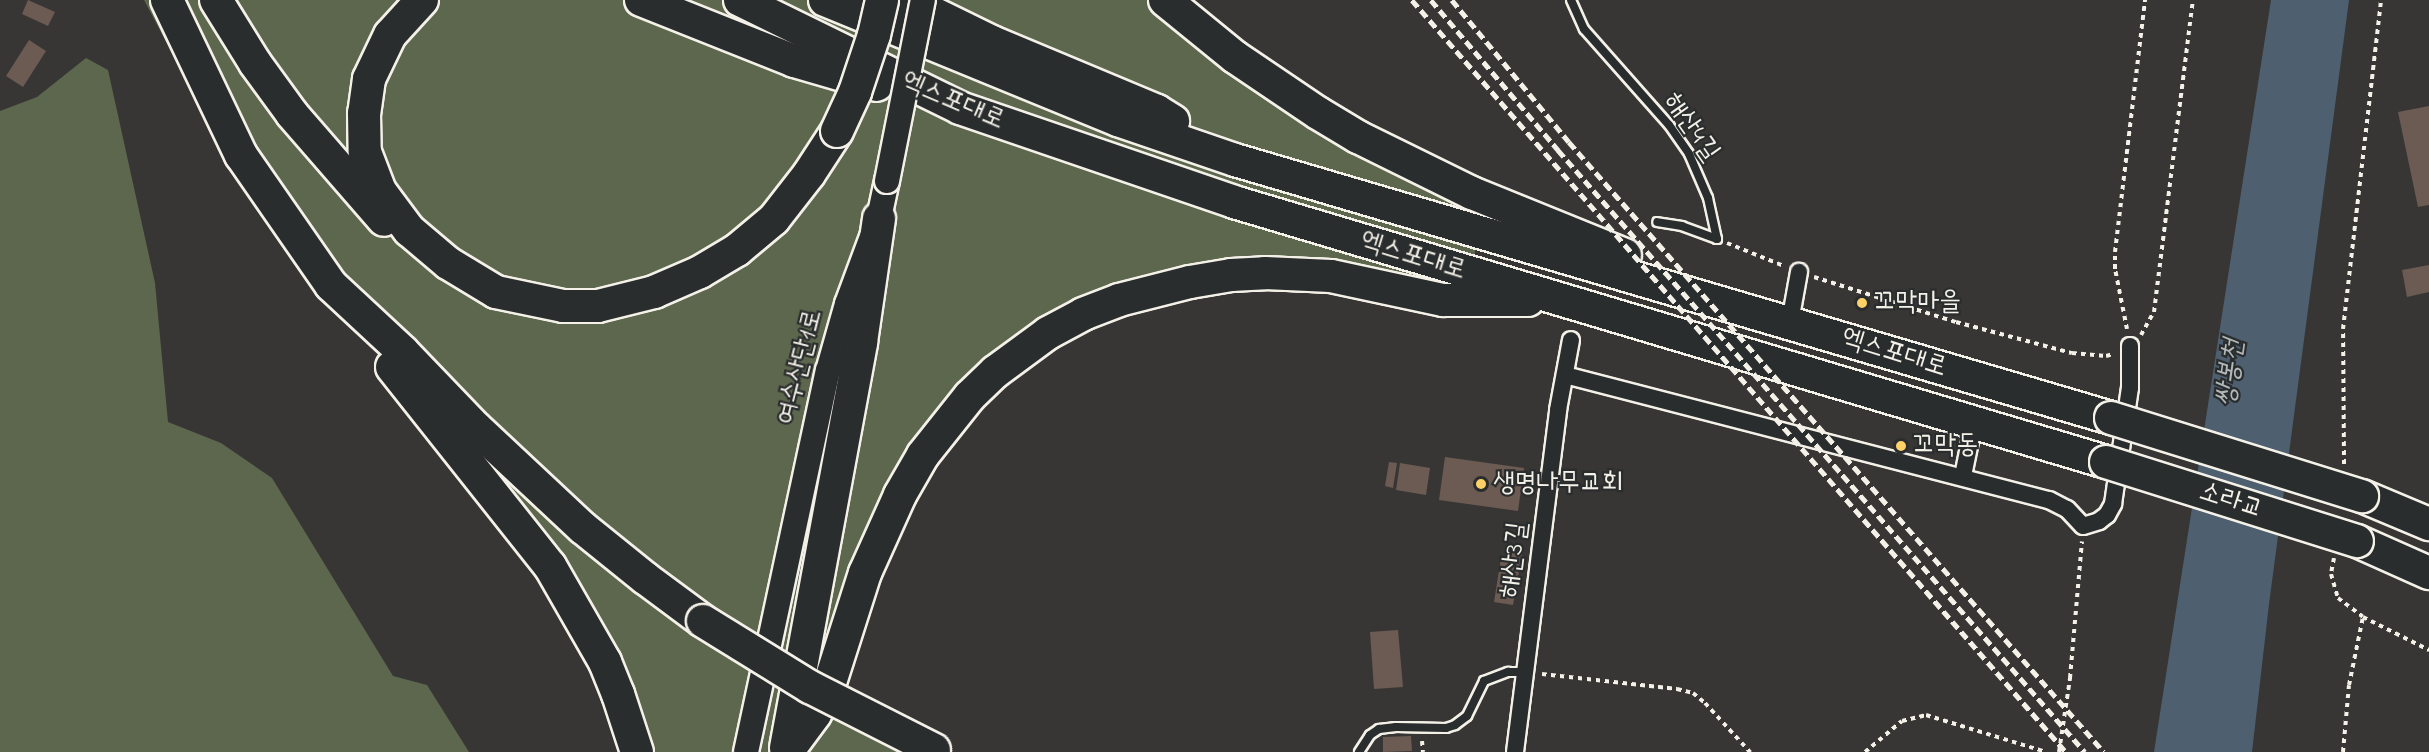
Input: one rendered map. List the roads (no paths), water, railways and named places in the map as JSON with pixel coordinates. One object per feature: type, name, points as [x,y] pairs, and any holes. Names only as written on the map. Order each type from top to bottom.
[{"type":"highway","points":[[144,0],[171,51],[368,337],[550,566],[605,662],[637,752]]},
{"type":"highway","points":[[167,0],[241,155]]},
{"type":"highway","points":[[216,0],[255,63],[292,114],[364,199],[405,241],[442,270],[466,285],[563,306],[598,306],[654,292],[700,272],[737,250],[774,219],[809,174],[837,131],[855,92],[874,35],[882,0]]},
{"type":"highway","points":[[422,0],[390,35],[369,79],[364,113],[365,152],[380,191],[410,230],[448,263],[496,292]]},
{"type":"highway","points":[[641,0],[794,61],[960,108]]},
{"type":"highway","name":"엑스포대로","points":[[740,0],[960,108],[1234,202],[2106,462]]},
{"type":"highway","name":"엑스포대로","points":[[825,0],[1118,120],[1235,160],[2111,418]]},
{"type":"highway","points":[[906,0],[992,42],[1157,111],[1235,160]]},
{"type":"highway","points":[[1165,0],[1210,39],[1277,86],[1390,154],[1472,193],[1790,322]]},
{"type":"highway","points":[[786,752],[861,342],[879,218]]},
{"type":"highway","points":[[786,752],[815,714],[827,692],[865,573],[900,495],[923,455],[970,396],[995,372],[1048,333],[1083,314],[1119,300],[1190,282],[1231,275],[1265,273],[1331,276],[1443,300],[1562,300]]},
{"type":"highway","points":[[331,285],[403,352],[476,428],[583,528],[645,578],[703,621],[802,683],[936,751]]},
{"type":"highway","name":"소라교","points":[[2111,418],[2362,496],[2428,508]]},
{"type":"highway","name":"소라교","points":[[2106,462],[2346,547]]},
{"type":"highway","points":[[2346,547],[2429,551]]},
{"type":"highway","points":[[2346,547],[2429,573]]},
{"type":"street","name":"여수산단1로","points":[[746,752],[828,371],[850,295],[879,218],[923,0]]},
{"type":"street","points":[[1790,322],[1799,272]]},
{"type":"street","name":"해산3길","points":[[1515,752],[1564,375],[1571,340]]},
{"type":"street","points":[[1564,375],[1963,476],[2059,503],[2083,526],[2099,521],[2107,515],[2113,504],[2130,388],[2130,346]]},
{"type":"street","points":[[1963,476],[1974,422]]},
{"type":"lane","name":"해산4길","points":[[1571,0],[1584,29],[1669,125],[1689,154],[1708,198],[1717,239],[1682,226],[1657,222]]},
{"type":"lane","points":[[1359,752],[1370,735],[1379,729],[1438,728],[1455,725],[1467,716],[1484,681],[1508,672],[1526,672]]},
{"type":"water","name":"쌍봉천","points":[[2271,0],[2349,0],[2269,604],[2252,752],[2154,752]]},
{"type":"railway","points":[[1412,0],[2066,752]]},
{"type":"railway","points":[[1431,0],[1558,150],[2085,752]]},
{"type":"railway","points":[[1452,0],[1569,142],[2104,752]]},
{"type":"place","name":"꼬막마을","points":[[1862,303]]},
{"type":"place","name":"꼬막동","points":[[1901,446]]},
{"type":"place","name":"생명나무교회","points":[[1481,484]]}]
